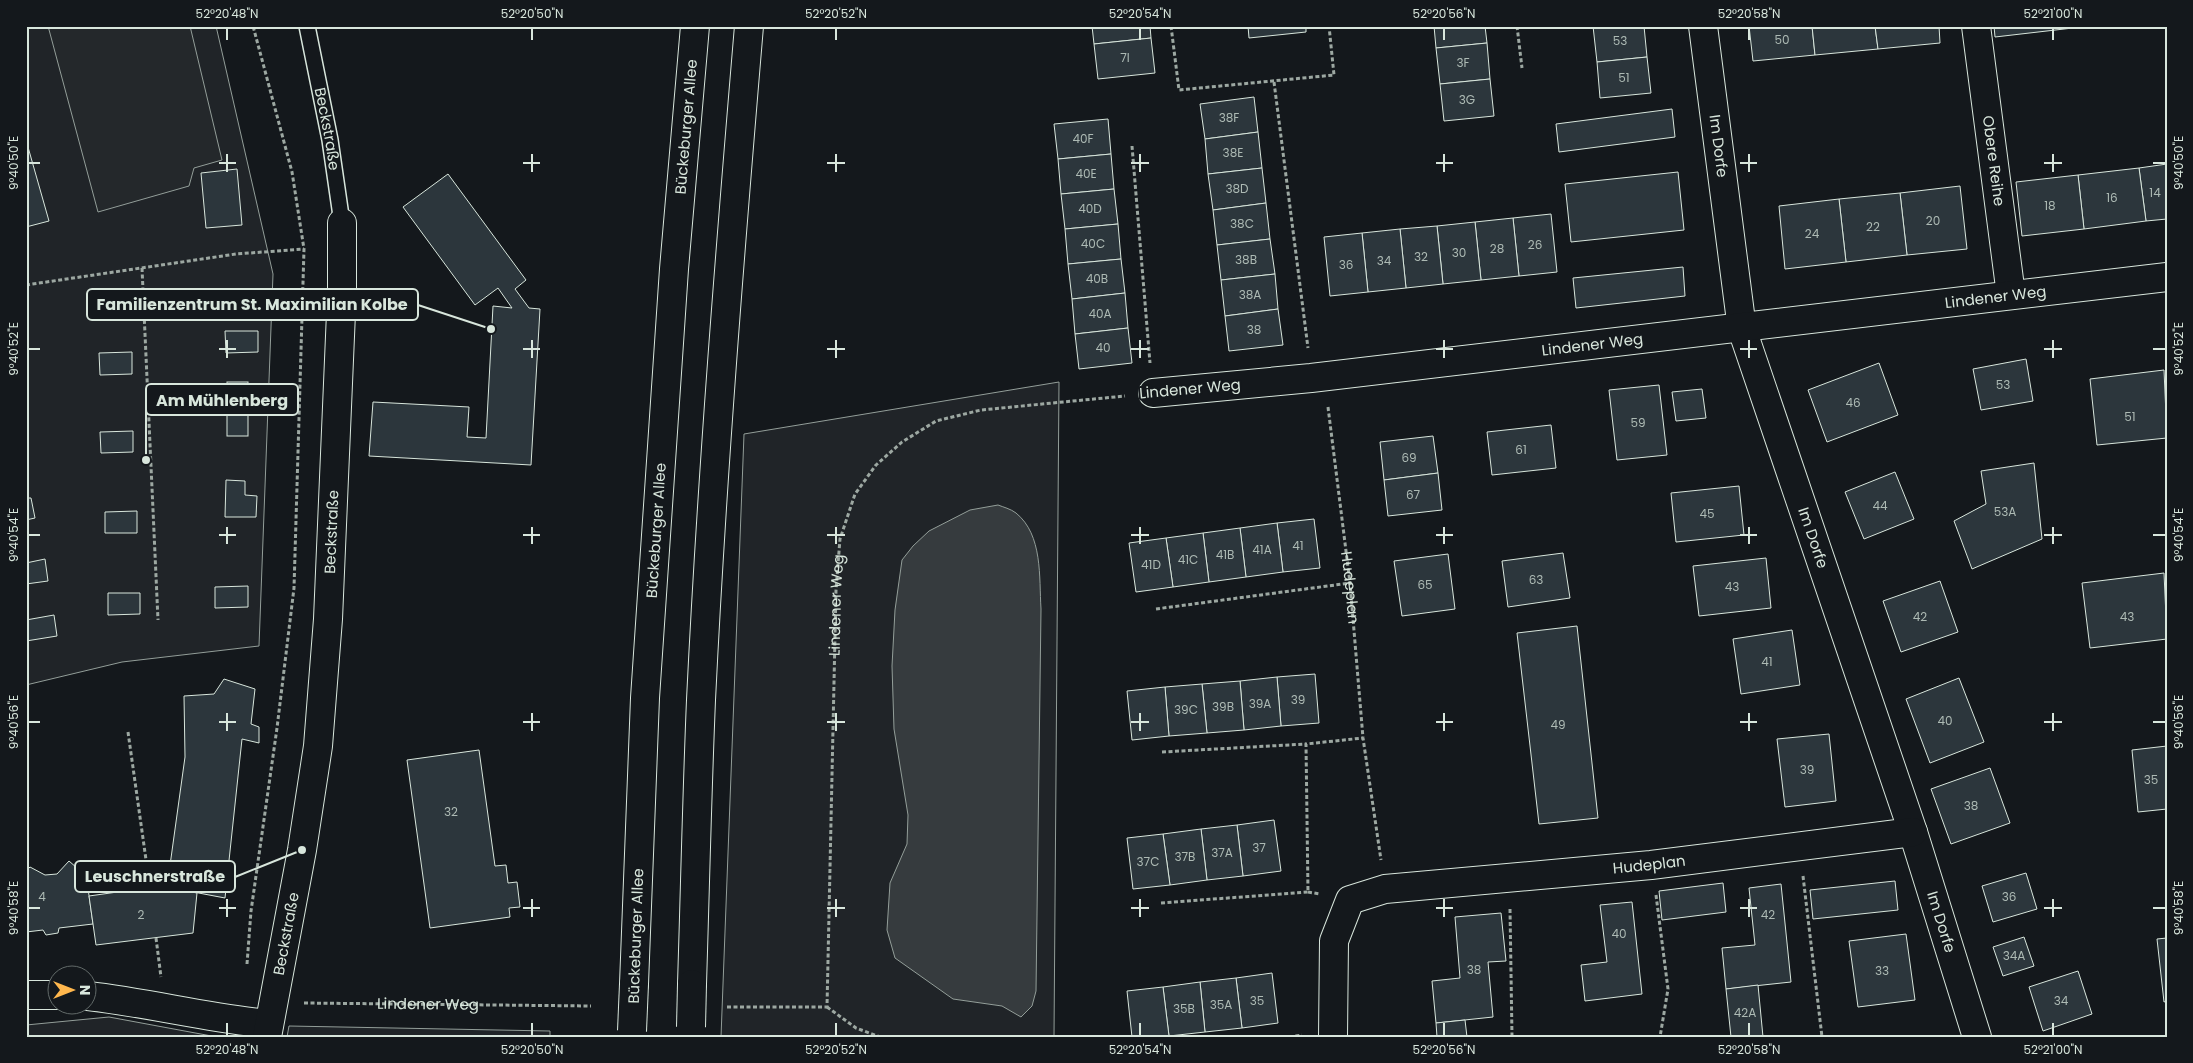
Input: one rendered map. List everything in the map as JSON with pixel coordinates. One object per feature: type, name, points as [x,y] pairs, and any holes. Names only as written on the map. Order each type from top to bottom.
[{"type":"main road","name":"Bückeburger Allee","points":[[632,1034],[645,698],[674,269],[695,26]]},
{"type":"main road","points":[[691,1032],[701,701],[729,262],[750,26]]},
{"type":"main road","name":"Im Dorfe","points":[[1703,26],[1742,329],[1913,832],[1977,1037]]},
{"type":"main road","name":"Obere Reihe","points":[[1976,26],[2011,295]]},
{"type":"main road","name":"Beckstraße","points":[[268,1030],[302,850],[318,746],[328,609],[342,289],[342,223]]},
{"type":"main road","name":"Lindener Weg","points":[[1153,393],[1317,378],[2167,277]]},
{"type":"main road","name":"Hudeplan","points":[[1333,1037],[1334,941],[1350,900],[1385,889],[1652,865],[1913,832]]},
{"type":"main road","points":[[26,995],[48,995]]},
{"type":"main road","points":[[98,997],[164,1007],[235,1021],[268,1030]]},
{"type":"lane","name":"Beckstraße","points":[[307,26],[330,140],[342,223]]},
{"type":"path","points":[[247,966],[251,910],[277,728],[294,588],[304,249],[292,172],[253,26]]},
{"type":"path","points":[[1171,26],[1179,90],[1334,75],[1330,26]]},
{"type":"path","points":[[1517,26],[1522,68]]},
{"type":"path","name":"Hudeplan","points":[[1274,82],[1317,378],[1333,435],[1350,583],[1363,738],[1385,889]]},
{"type":"path","points":[[1132,146],[1153,393]]},
{"type":"path","points":[[26,285],[236,254],[304,249]]},
{"type":"path","points":[[142,268],[158,620]]},
{"type":"path","name":"Lindener Weg","points":[[827,1008],[836,590],[840,539],[855,494],[876,465],[896,447],[936,421],[980,410],[1153,393]]},
{"type":"path","points":[[1156,609],[1350,583]]},
{"type":"path","points":[[128,732],[150,888]]},
{"type":"path","points":[[1162,752],[1306,744],[1363,738]]},
{"type":"path","points":[[1161,904],[1308,892],[1306,744]]},
{"type":"path","points":[[1800,846],[1822,1037]]},
{"type":"path","points":[[1652,865],[1668,989],[1660,1037]]},
{"type":"path","points":[[1508,878],[1512,1037]]},
{"type":"path","points":[[156,938],[164,1007]]},
{"type":"path","name":"Lindener Weg","points":[[268,1030],[302,1003],[591,1006]]},
{"type":"path","points":[[728,1007],[827,1008],[856,1028],[880,1037]]},
{"type":"shaded area","points":[[26,26],[216,26],[273,274],[259,646],[122,662],[26,685]]},
{"type":"shaded area","points":[[48,26],[190,26],[222,160],[194,168],[189,186],[98,212]]},
{"type":"shaded area","points":[[1059,382],[1054,1037],[721,1037],[744,434]]},
{"type":"shaded area","points":[[998,505],[1016,513],[1025,522],[1031,533],[1038,557],[1040,584],[1036,991],[1032,1006],[1021,1017],[1002,1006],[953,999],[895,958],[887,930],[890,883],[907,844],[908,815],[894,729],[892,666],[895,610],[902,560],[929,531],[970,510]]},
{"type":"shaded area","points":[[109,1017],[217,1037],[26,1037],[26,1025]]},
{"type":"shaded area","points":[[289,1026],[550,1031],[550,1037],[287,1037]]},
{"type":"building","points":[[1092,26],[1150,26],[1151,38],[1094,44]]},
{"type":"building","points":[[1248,26],[1306,26],[1306,32],[1249,38]]},
{"type":"building","points":[[1434,26],[1485,26],[1487,43],[1436,48]]},
{"type":"building","points":[[1593,26],[1644,26],[1647,57],[1597,62]]},
{"type":"building","points":[[1749,26],[1812,26],[1815,55],[1753,61]]},
{"type":"building","points":[[1812,26],[1875,26],[1878,49],[1815,55]]},
{"type":"building","points":[[1875,26],[1939,26],[1940,43],[1878,49]]},
{"type":"building","points":[[1994,26],[2090,26],[1995,37]]},
{"type":"building","points":[[1151,38],[1155,73],[1098,79],[1094,44]]},
{"type":"building","points":[[1487,43],[1490,79],[1440,84],[1436,48]]},
{"type":"building","points":[[1647,57],[1651,93],[1600,98],[1597,62]]},
{"type":"building","points":[[1490,79],[1494,116],[1444,121],[1440,84]]},
{"type":"building","points":[[1254,97],[1258,132],[1205,139],[1200,104]]},
{"type":"building","points":[[1672,109],[1675,137],[1559,152],[1556,124]]},
{"type":"building","points":[[1108,119],[1111,154],[1058,159],[1054,124]]},
{"type":"building","points":[[1258,132],[1262,168],[1208,174],[1205,139]]},
{"type":"building","points":[[26,140],[49,221],[26,227]]},
{"type":"building","points":[[1111,154],[1114,189],[1061,194],[1058,159]]},
{"type":"building","points":[[2167,164],[2167,219],[2146,221],[2139,168]]},
{"type":"building","points":[[1262,168],[1266,203],[1213,210],[1208,174]]},
{"type":"building","points":[[2139,168],[2146,221],[2084,229],[2078,175]]},
{"type":"building","points":[[237,169],[242,225],[206,228],[201,173]]},
{"type":"building","points":[[1678,172],[1684,230],[1571,242],[1565,184]]},
{"type":"building","points":[[448,174],[526,280],[515,289],[529,308],[540,309],[531,465],[369,456],[373,402],[469,407],[467,437],[486,438],[493,306],[512,308],[498,288],[475,305],[403,207]]},
{"type":"building","points":[[2078,175],[2084,229],[2022,236],[2016,182]]},
{"type":"building","points":[[1960,186],[1967,249],[1907,255],[1900,193]]},
{"type":"building","points":[[1114,189],[1118,224],[1065,229],[1061,194]]},
{"type":"building","points":[[1900,193],[1907,255],[1846,262],[1839,199]]},
{"type":"building","points":[[1839,199],[1846,262],[1785,269],[1779,206]]},
{"type":"building","points":[[1266,203],[1270,239],[1217,245],[1213,210]]},
{"type":"building","points":[[1551,214],[1557,272],[1519,276],[1513,218]]},
{"type":"building","points":[[1513,218],[1519,276],[1481,280],[1475,222]]},
{"type":"building","points":[[1475,222],[1481,280],[1443,284],[1437,226]]},
{"type":"building","points":[[1118,224],[1121,259],[1068,264],[1065,229]]},
{"type":"building","points":[[1437,226],[1443,284],[1406,288],[1400,229]]},
{"type":"building","points":[[1400,229],[1406,288],[1368,292],[1362,233]]},
{"type":"building","points":[[1362,233],[1368,292],[1330,296],[1324,237]]},
{"type":"building","points":[[1270,239],[1275,274],[1221,280],[1217,245]]},
{"type":"building","points":[[1121,259],[1125,293],[1072,299],[1068,264]]},
{"type":"building","points":[[1683,267],[1685,296],[1576,308],[1573,278]]},
{"type":"building","points":[[1275,274],[1278,309],[1225,316],[1221,280]]},
{"type":"building","points":[[1125,293],[1128,328],[1075,334],[1072,299]]},
{"type":"building","points":[[1278,309],[1283,345],[1229,351],[1225,316]]},
{"type":"building","points":[[1128,328],[1132,363],[1079,369],[1075,334]]},
{"type":"building","points":[[225,331],[258,331],[258,352],[226,353]]},
{"type":"building","points":[[132,352],[132,374],[100,375],[99,353]]},
{"type":"building","points":[[2026,359],[2033,401],[1981,410],[1973,369]]},
{"type":"building","points":[[1879,363],[1898,415],[1827,442],[1808,390]]},
{"type":"building","points":[[2164,370],[2167,438],[2097,445],[2090,379]]},
{"type":"building","points":[[227,382],[248,382],[248,436],[227,436]]},
{"type":"building","points":[[1659,385],[1667,455],[1617,460],[1609,390]]},
{"type":"building","points":[[1702,389],[1706,418],[1676,421],[1672,392]]},
{"type":"building","points":[[1551,425],[1556,468],[1492,475],[1487,432]]},
{"type":"building","points":[[133,431],[133,452],[101,453],[100,432]]},
{"type":"building","points":[[1433,436],[1438,473],[1384,480],[1380,442]]},
{"type":"building","points":[[2034,463],[2042,539],[1972,569],[1954,521],[1986,504],[1981,471]]},
{"type":"building","points":[[1895,472],[1914,519],[1864,539],[1845,492]]},
{"type":"building","points":[[1438,473],[1442,510],[1388,516],[1384,480]]},
{"type":"building","points":[[226,480],[245,481],[245,495],[257,496],[256,517],[225,517]]},
{"type":"building","points":[[1739,486],[1744,535],[1676,542],[1671,493]]},
{"type":"building","points":[[26,498],[31,498],[35,518],[26,520]]},
{"type":"building","points":[[137,511],[137,533],[105,533],[105,512]]},
{"type":"building","points":[[1314,519],[1320,568],[1283,572],[1277,523]]},
{"type":"building","points":[[1277,523],[1283,572],[1246,577],[1240,528]]},
{"type":"building","points":[[1240,528],[1246,577],[1209,582],[1203,533]]},
{"type":"building","points":[[1203,533],[1209,582],[1173,587],[1166,538]]},
{"type":"building","points":[[1166,538],[1173,587],[1136,592],[1129,543]]},
{"type":"building","points":[[1563,553],[1570,598],[1508,607],[1502,561]]},
{"type":"building","points":[[1448,554],[1455,609],[1402,616],[1394,561]]},
{"type":"building","points":[[1766,558],[1771,608],[1699,616],[1693,566]]},
{"type":"building","points":[[45,559],[48,581],[26,584],[26,563]]},
{"type":"building","points":[[2164,573],[2167,639],[2090,648],[2082,583]]},
{"type":"building","points":[[1940,581],[1958,632],[1901,652],[1883,601]]},
{"type":"building","points":[[248,586],[248,607],[215,608],[215,587]]},
{"type":"building","points":[[108,593],[140,593],[140,614],[108,615]]},
{"type":"building","points":[[54,615],[57,636],[26,641],[26,620]]},
{"type":"building","points":[[1577,626],[1598,818],[1539,824],[1517,633]]},
{"type":"building","points":[[1792,630],[1800,685],[1741,694],[1733,639]]},
{"type":"building","points":[[1315,674],[1319,723],[1281,726],[1277,677]]},
{"type":"building","points":[[1277,677],[1281,726],[1244,730],[1240,681]]},
{"type":"building","points":[[1959,678],[1984,742],[1930,763],[1906,699]]},
{"type":"building","points":[[224,679],[255,689],[251,724],[259,727],[259,743],[242,739],[225,898],[167,887],[185,757],[184,696],[214,694]]},
{"type":"building","points":[[1240,681],[1244,730],[1207,733],[1202,684]]},
{"type":"building","points":[[1202,684],[1207,733],[1169,736],[1165,687]]},
{"type":"building","points":[[1165,687],[1169,736],[1132,740],[1127,691]]},
{"type":"building","points":[[1829,734],[1836,801],[1785,807],[1777,739]]},
{"type":"building","points":[[2167,746],[2167,809],[2138,812],[2132,750]]},
{"type":"building","points":[[479,750],[495,866],[506,865],[508,883],[517,882],[520,907],[509,908],[510,917],[430,928],[407,760]]},
{"type":"building","points":[[1990,768],[2010,823],[1951,844],[1931,789]]},
{"type":"building","points":[[1274,820],[1281,871],[1243,876],[1237,825]]},
{"type":"building","points":[[1237,825],[1243,876],[1207,880],[1201,829]]},
{"type":"building","points":[[1201,829],[1207,880],[1170,885],[1163,834]]},
{"type":"building","points":[[1163,834],[1170,885],[1133,889],[1127,838]]},
{"type":"building","points":[[69,861],[77,868],[85,867],[93,924],[59,928],[58,933],[46,935],[43,930],[26,932],[26,871],[30,867],[45,875],[57,874]]},
{"type":"building","points":[[2026,873],[2037,909],[1993,922],[1982,886]]},
{"type":"building","points":[[1895,881],[1898,910],[1813,919],[1810,890]]},
{"type":"building","points":[[1723,883],[1726,912],[1662,920],[1659,891]]},
{"type":"building","points":[[1781,884],[1791,982],[1726,989],[1722,948],[1755,945],[1749,888]]},
{"type":"building","points":[[160,886],[197,893],[193,933],[96,945],[89,896]]},
{"type":"building","points":[[1632,902],[1642,994],[1585,1001],[1581,965],[1607,962],[1600,905]]},
{"type":"building","points":[[1501,913],[1506,961],[1488,962],[1493,1017],[1436,1023],[1432,981],[1460,978],[1455,917]]},
{"type":"building","points":[[1906,934],[1915,1000],[1858,1007],[1849,941]]},
{"type":"building","points":[[2024,937],[2034,966],[2003,976],[1993,947]]},
{"type":"building","points":[[2167,938],[2167,1001],[2164,1002],[2157,939]]},
{"type":"building","points":[[2078,971],[2092,1014],[2043,1031],[2029,987]]},
{"type":"building","points":[[1272,973],[1278,1023],[1242,1028],[1236,978]]},
{"type":"building","points":[[1236,978],[1242,1028],[1205,1032],[1200,982]]},
{"type":"building","points":[[1200,982],[1205,1032],[1169,1036],[1163,987]]},
{"type":"building","points":[[1758,985],[1763,1037],[1731,1037],[1726,989]]},
{"type":"building","points":[[1163,987],[1169,1036],[1132,1037],[1127,991]]},
{"type":"building","points":[[1465,1020],[1467,1037],[1437,1037],[1436,1023]]},
{"type":"place","name":"Familienzentrum St. Maximilian Kolbe","points":[[491,329]]},
{"type":"place","name":"Am Mühlenberg","points":[[146,460]]},
{"type":"place","name":"Leuschnerstraße","points":[[302,850]]}]
